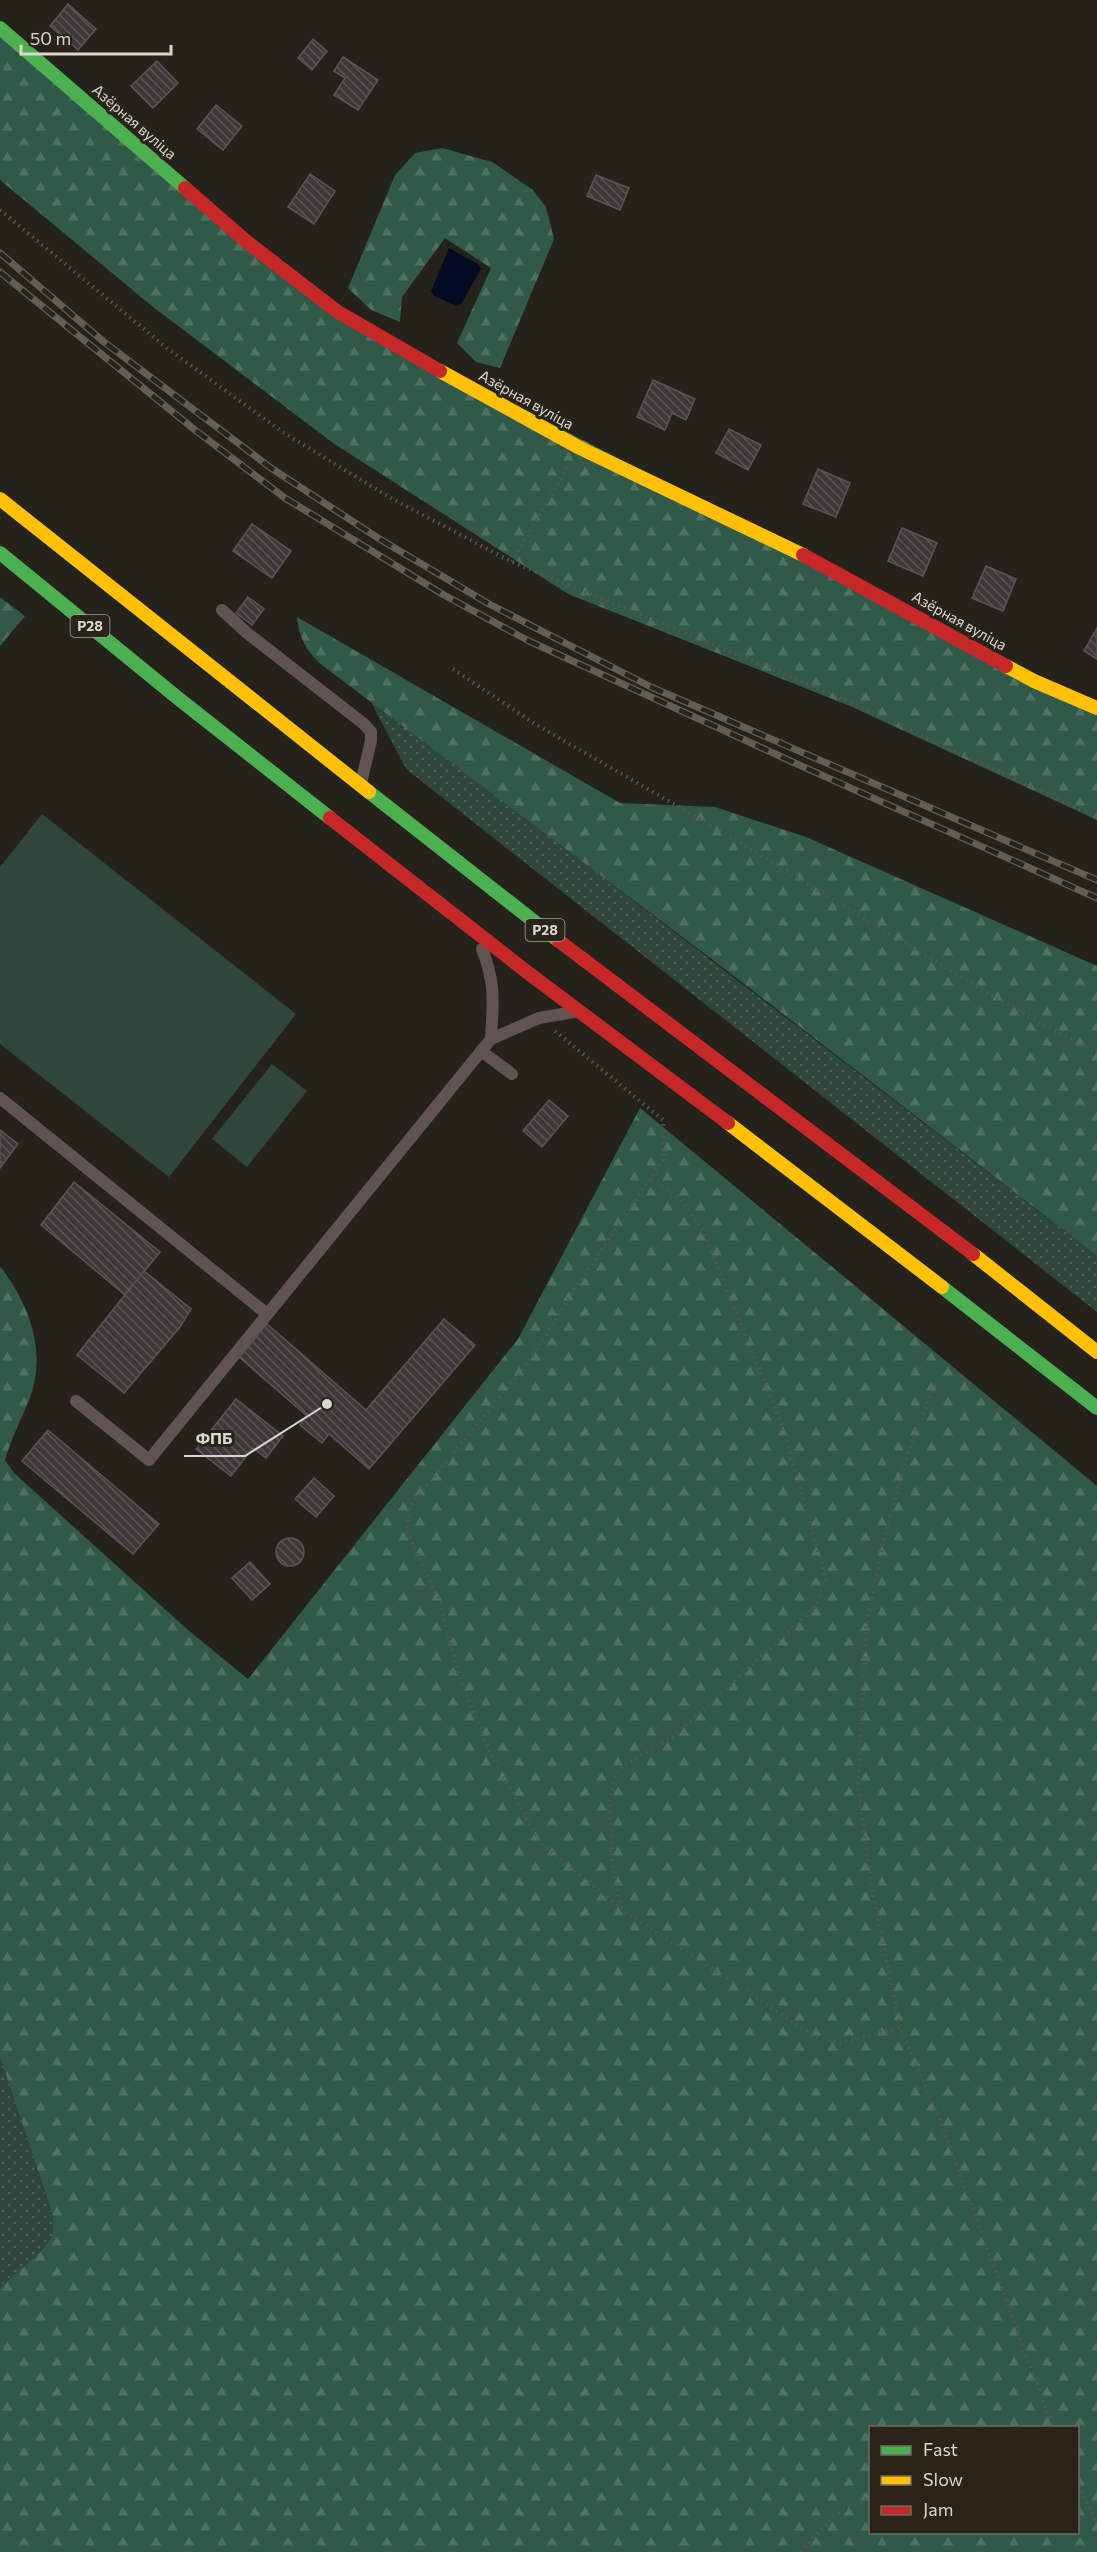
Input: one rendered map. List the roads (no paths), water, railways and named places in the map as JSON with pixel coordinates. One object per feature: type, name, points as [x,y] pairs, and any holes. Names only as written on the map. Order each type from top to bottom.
[{"type":"main road","name":"Азёрная вуліца","points":[[0,28],[247,242],[338,312],[580,448],[805,556],[1034,681],[1097,708]]},
{"type":"main road","name":"Р28","points":[[0,499],[535,922],[1013,1284],[1097,1352]]},
{"type":"main road","name":"Р28","points":[[0,554],[179,699],[527,972],[789,1168],[1097,1408]]},
{"type":"lane","points":[[222,610],[247,633],[364,724],[371,732],[361,785]]},
{"type":"lane","points":[[474,929],[491,971],[494,988],[491,1039]]},
{"type":"lane","points":[[76,1401],[149,1460],[491,1039],[539,1018],[582,1011]]},
{"type":"lane","points":[[481,1051],[512,1074]]},
{"type":"lane","points":[[0,1098],[267,1314]]},
{"type":"water","points":[[449,248],[479,265],[481,269],[461,304],[457,306],[434,296],[431,291]]},
{"type":"railway","points":[[0,253],[104,342],[271,468],[378,538],[489,604],[651,687],[1097,880]]},
{"type":"railway","points":[[0,272],[195,430],[285,498],[444,595],[529,641],[1097,898]]},
{"type":"place","name":"ФПБ","points":[[327,1404]]}]
